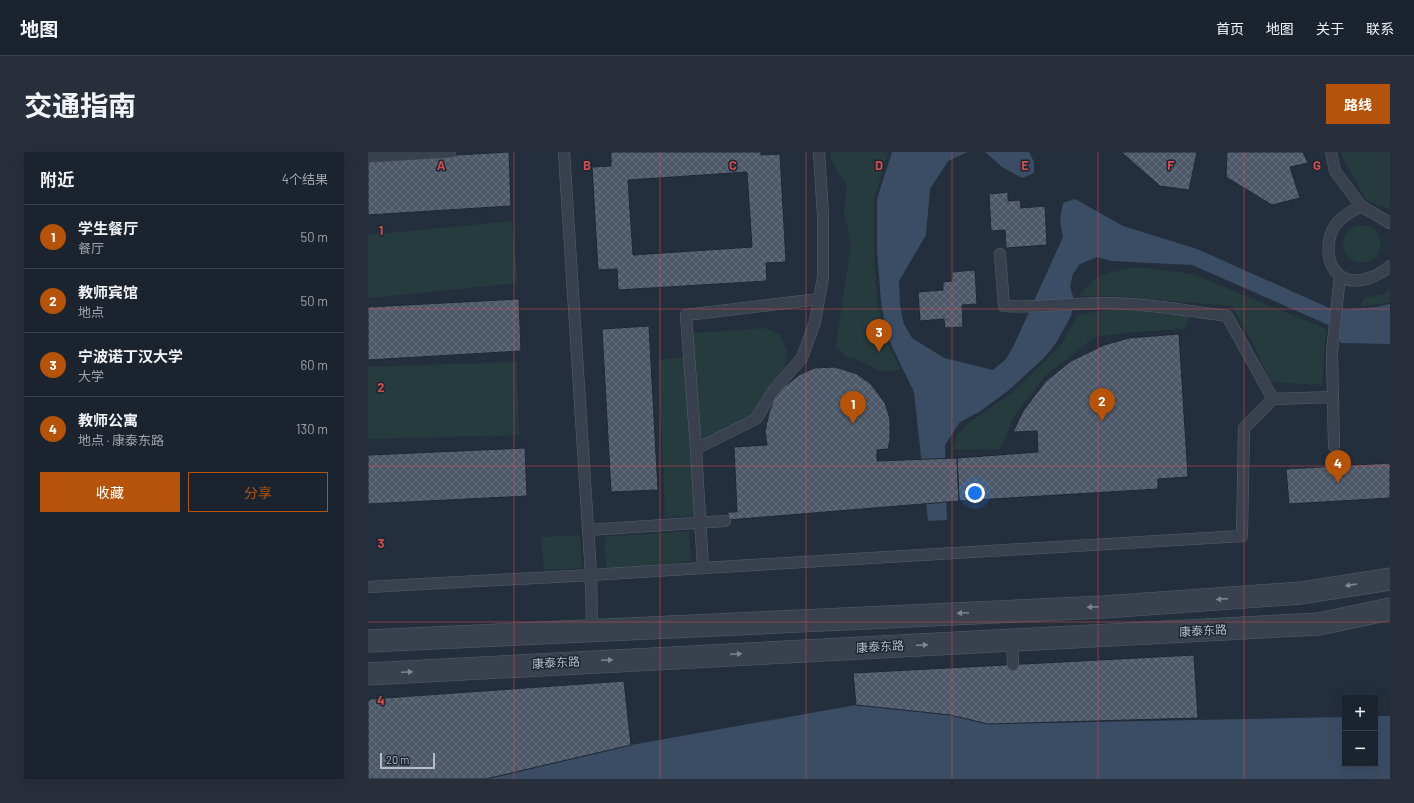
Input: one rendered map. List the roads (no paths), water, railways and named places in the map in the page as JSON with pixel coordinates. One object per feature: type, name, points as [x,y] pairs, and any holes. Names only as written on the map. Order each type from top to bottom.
[{"type":"street","points":[[368,641],[1104,607],[1301,593],[1390,579]]},
{"type":"street","name":"康泰东路","points":[[368,674],[608,660],[1012,641],[1319,624],[1390,609]]},
{"type":"lane","points":[[368,157],[450,152]]},
{"type":"lane","points":[[564,152],[591,575],[592,630]]},
{"type":"lane","points":[[696,449],[756,419],[773,391],[802,358],[815,322],[823,277],[819,152]]},
{"type":"lane","points":[[1331,152],[1335,171],[1360,206],[1390,223]]},
{"type":"lane","points":[[1334,446],[1332,352],[1340,275],[1328,254],[1329,236],[1337,223],[1360,206]]},
{"type":"lane","points":[[1000,254],[1004,306],[1026,307],[1106,303],[1227,316],[1273,399]]},
{"type":"lane","points":[[1340,275],[1357,280],[1366,279],[1384,271],[1390,266]]},
{"type":"lane","points":[[703,568],[686,315],[819,299]]},
{"type":"lane","points":[[368,587],[1242,536],[1244,428],[1273,399],[1333,397]]},
{"type":"lane","points":[[588,530],[725,521]]},
{"type":"lane","points":[[1012,641],[1013,665]]},
{"type":"water","points":[[892,152],[968,152],[948,161],[930,189],[926,235],[899,281],[900,306],[904,324],[912,338],[944,358],[993,370],[1006,359],[1013,347],[1063,237],[1060,220],[1063,203],[1075,199],[1123,226],[1197,249],[1334,310],[1376,307],[1390,304],[1390,344],[1341,343],[1331,326],[1192,265],[1112,261],[1097,257],[1080,264],[1073,274],[1070,286],[1074,300],[1071,316],[1056,343],[1045,357],[1009,390],[979,412],[960,422],[945,445],[947,520],[928,521],[914,392],[887,336],[881,301],[877,251],[877,199]]},
{"type":"water","points":[[985,152],[1029,152],[1034,162],[1034,173],[1022,178],[1002,167]]},
{"type":"water","points":[[856,705],[950,715],[988,724],[1342,717],[1342,767],[1378,767],[1378,716],[1390,716],[1390,779],[486,779],[631,745]]},
{"type":"place","name":"宁波诺丁汉大学","points":[[879,352]]},
{"type":"place","name":"教师宾馆","points":[[1102,421]]},
{"type":"place","name":"学生餐厅","points":[[853,424]]},
{"type":"place","name":"教师公寓","points":[[1338,483]]}]
